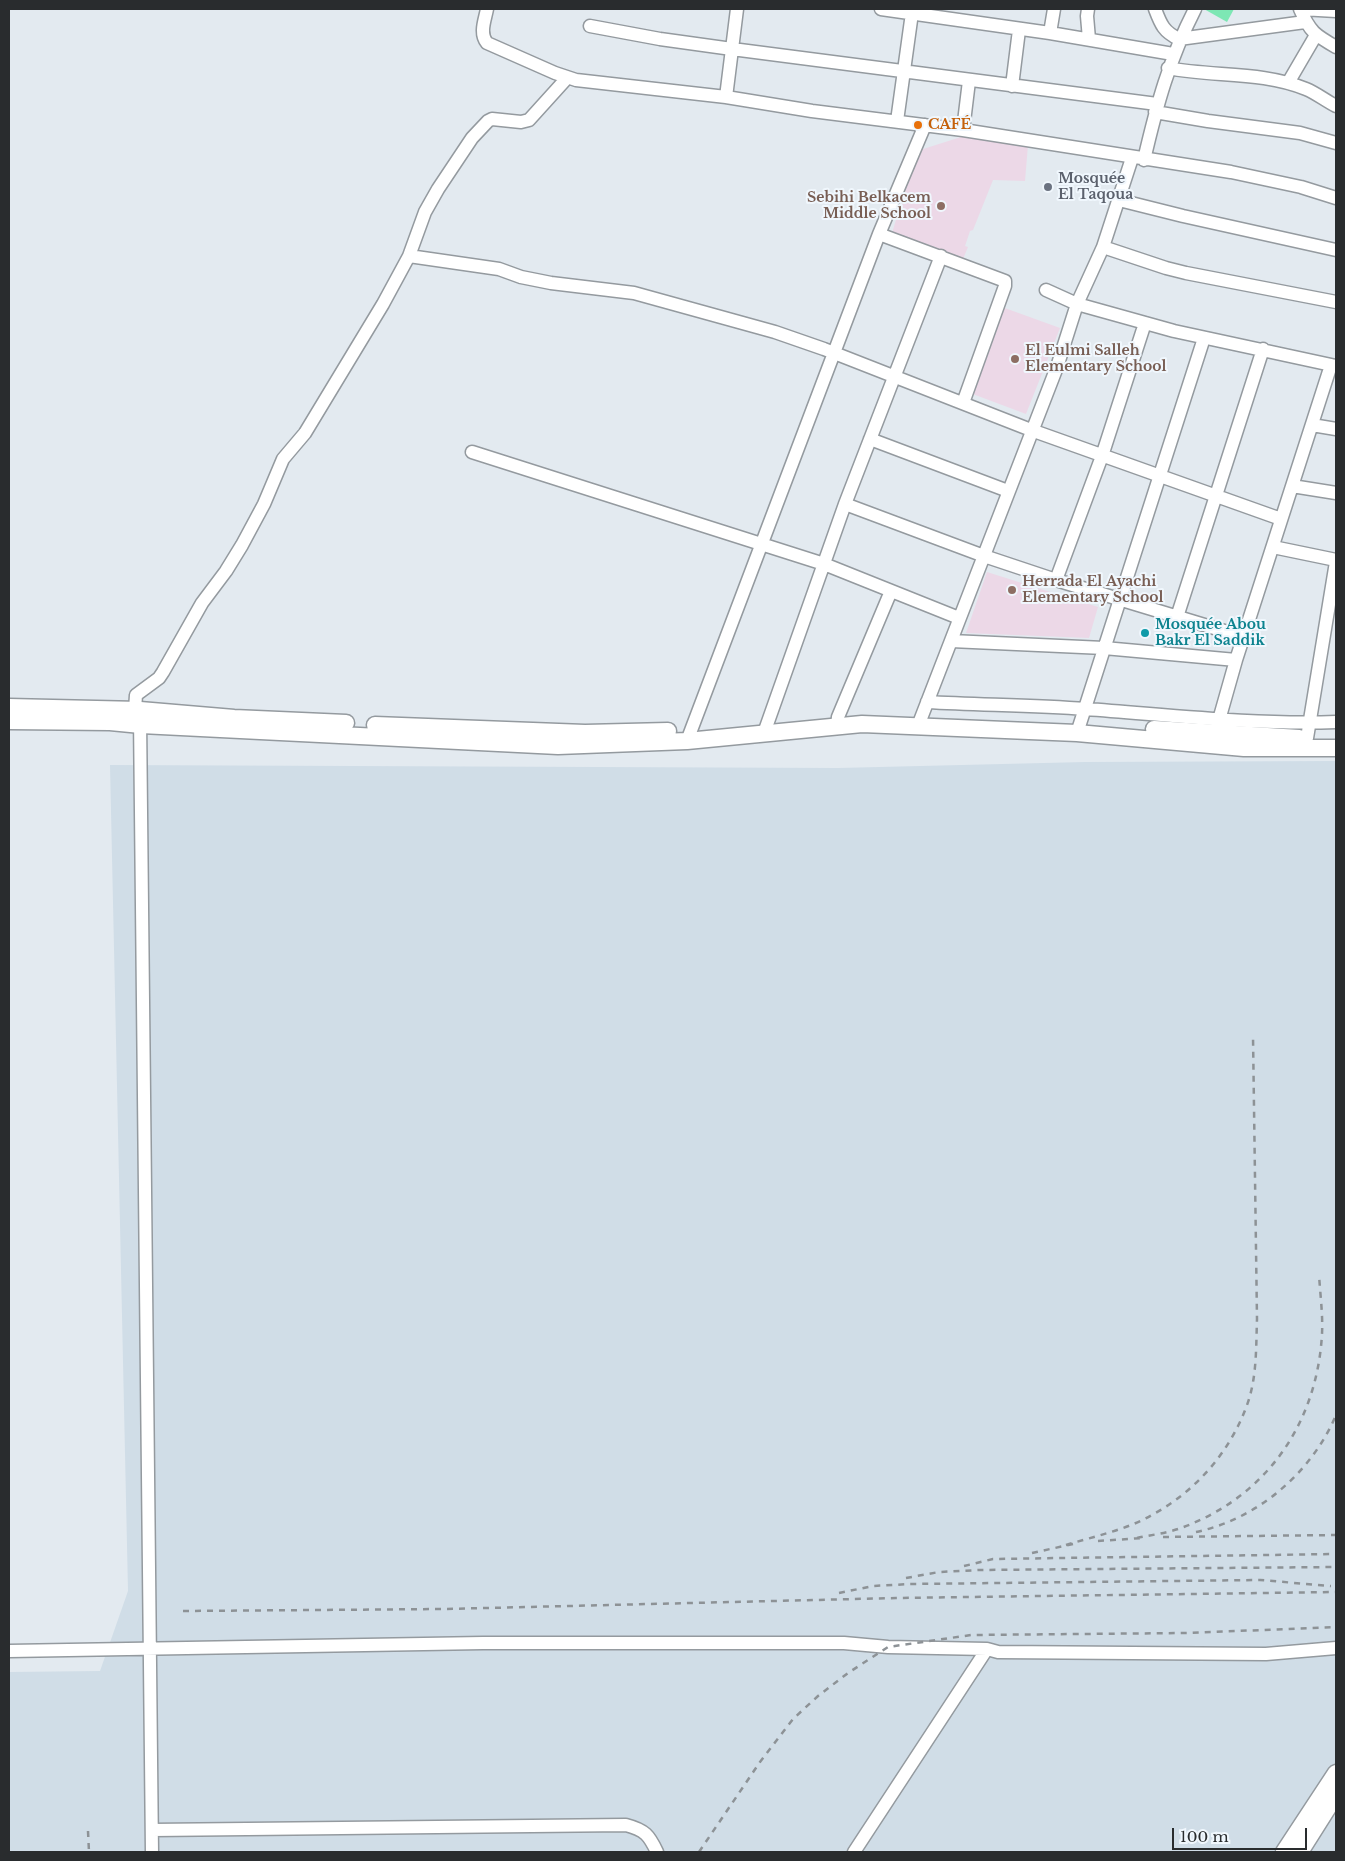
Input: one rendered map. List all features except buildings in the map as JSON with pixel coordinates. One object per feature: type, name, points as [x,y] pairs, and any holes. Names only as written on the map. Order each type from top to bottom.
[{"type":"main road","points":[[9,708],[138,715],[558,746],[838,721],[862,724],[922,715],[1308,731],[1336,737]]},
{"type":"main road","points":[[9,721],[110,722],[138,715]]},
{"type":"main road","points":[[1081,722],[1244,748],[1336,748]]},
{"type":"main road","points":[[1284,1852],[1336,1773]]},
{"type":"main road","points":[[1300,1852],[1336,1796]]},
{"type":"street","points":[[487,9],[483,33],[487,43],[567,78],[726,97],[812,111],[963,130],[1255,177],[1301,187],[1336,198]]},
{"type":"street","points":[[726,97],[738,9]]},
{"type":"street","points":[[881,9],[912,13],[926,12],[1019,30],[1089,39],[1173,54]]},
{"type":"street","points":[[1050,33],[1054,9]]},
{"type":"street","points":[[1088,9],[1089,39]]},
{"type":"street","points":[[1155,9],[1168,34],[1179,39],[1305,22]]},
{"type":"street","points":[[1194,9],[1173,54],[1138,159],[1119,200],[1103,247],[1077,304],[1057,367],[922,715],[1081,722],[1204,338]]},
{"type":"street","points":[[1336,11],[1300,9],[1305,22],[1316,35],[1336,47]]},
{"type":"street","points":[[897,121],[912,13]]},
{"type":"street","points":[[590,26],[660,39],[905,71],[1156,108],[1208,121],[1300,134],[1336,143]]},
{"type":"street","points":[[1012,86],[1019,30]]},
{"type":"street","points":[[1288,83],[1316,35]]},
{"type":"street","points":[[1168,68],[1184,71],[1254,76],[1288,83],[1307,89],[1336,106]]},
{"type":"street","points":[[152,1852],[148,1419],[138,715],[136,695],[159,678],[202,603],[226,571],[242,545],[264,504],[283,458],[305,433],[367,333],[409,256],[425,212],[464,150],[480,128],[492,119],[522,122],[529,120],[567,78]]},
{"type":"street","points":[[963,130],[969,81]]},
{"type":"street","points":[[689,735],[879,234],[925,125]]},
{"type":"street","points":[[1119,200],[1225,226],[1336,250]]},
{"type":"street","points":[[879,234],[1004,280],[1006,284],[963,403]]},
{"type":"street","points":[[1103,247],[1186,273],[1336,302]]},
{"type":"street","points":[[409,256],[499,269],[521,277],[551,283],[645,295],[784,335],[1031,430],[1281,519]]},
{"type":"street","points":[[766,728],[845,504],[940,256]]},
{"type":"street","points":[[1046,290],[1077,304],[1145,323],[1204,338],[1263,349],[1334,366],[1312,424],[1281,519],[1236,660],[1217,727]]},
{"type":"street","points":[[1056,580],[1102,456],[1145,323]]},
{"type":"street","points":[[1177,617],[1263,349]]},
{"type":"street","points":[[1312,424],[1336,429]]},
{"type":"street","points":[[870,439],[1008,491]]},
{"type":"street","points":[[472,452],[824,564],[959,618]]},
{"type":"street","points":[[1292,486],[1336,493]]},
{"type":"street","points":[[845,504],[984,556],[1119,600],[1244,637]]},
{"type":"street","points":[[1273,547],[1336,561],[1308,731],[1336,722]]},
{"type":"street","points":[[838,721],[891,591]]},
{"type":"street","points":[[951,641],[1104,648],[1236,660]]},
{"type":"street","points":[[9,1651],[483,1643],[844,1643],[888,1647],[987,1649],[998,1652],[1266,1654],[1336,1648]]},
{"type":"street","points":[[854,1852],[987,1649]]},
{"type":"street","points":[[152,1830],[626,1825],[639,1828],[651,1838],[657,1852]]},
{"type":"shaded area","name":"Sebihi Belkacem Middle School","points":[[964,136],[1028,145],[1025,181],[993,180],[973,230],[970,231],[965,246],[968,247],[963,259],[892,233],[917,151]]},
{"type":"shaded area","name":"El Eulmi Salleh Elementary School","points":[[1002,307],[1060,328],[1026,414],[970,393]]},
{"type":"shaded area","name":"Herrada El Ayachi Elementary School","points":[[987,572],[1098,607],[1089,638],[966,633]]},
{"type":"shaded area","points":[[1336,761],[1336,1852],[9,1852],[9,1672],[100,1671],[128,1591],[110,765],[838,768],[1085,762]]},
{"type":"green space","points":[[1204,9],[1234,9],[1227,22]]},
{"type":"railway","points":[[1066,1545],[1132,1525],[1152,1515],[1183,1494],[1210,1469],[1221,1454],[1231,1439],[1247,1405],[1253,1384],[1257,1319],[1253,1036]]},
{"type":"railway","points":[[1137,1538],[1176,1530],[1211,1514],[1238,1497],[1262,1477],[1282,1453],[1298,1427],[1310,1398],[1318,1367],[1322,1334],[1319,1274]]},
{"type":"railway","points":[[1196,1532],[1219,1526],[1241,1516],[1280,1490],[1298,1474],[1313,1456],[1326,1436],[1336,1415]]},
{"type":"railway","points":[[1163,1537],[1336,1535]]},
{"type":"railway","points":[[1098,1541],[1143,1538]]},
{"type":"railway","points":[[1032,1553],[1073,1544]]},
{"type":"railway","points":[[964,1566],[993,1559],[1336,1554]]},
{"type":"railway","points":[[906,1578],[939,1572],[979,1570],[1336,1567]]},
{"type":"railway","points":[[839,1593],[873,1586],[910,1584],[1260,1580],[1331,1586]]},
{"type":"railway","points":[[183,1611],[445,1609],[896,1598],[1336,1592]]},
{"type":"railway","points":[[699,1852],[760,1762],[793,1719],[818,1696],[848,1673],[888,1647],[971,1635],[1188,1633],[1336,1627]]},
{"type":"railway","points":[[88,1831],[89,1852]]},
{"type":"place","name":"CAFÉ","points":[[918,125]]},
{"type":"place","name":"Mosquée El Taqoua","points":[[1048,187]]},
{"type":"place","name":"Sebihi Belkacem Middle School","points":[[941,206]]},
{"type":"place","name":"El Eulmi Salleh Elementary School","points":[[1015,359]]},
{"type":"place","name":"Herrada El Ayachi Elementary School","points":[[1012,590]]},
{"type":"place","name":"Mosquée Abou Bakr El Saddik","points":[[1145,633]]}]
